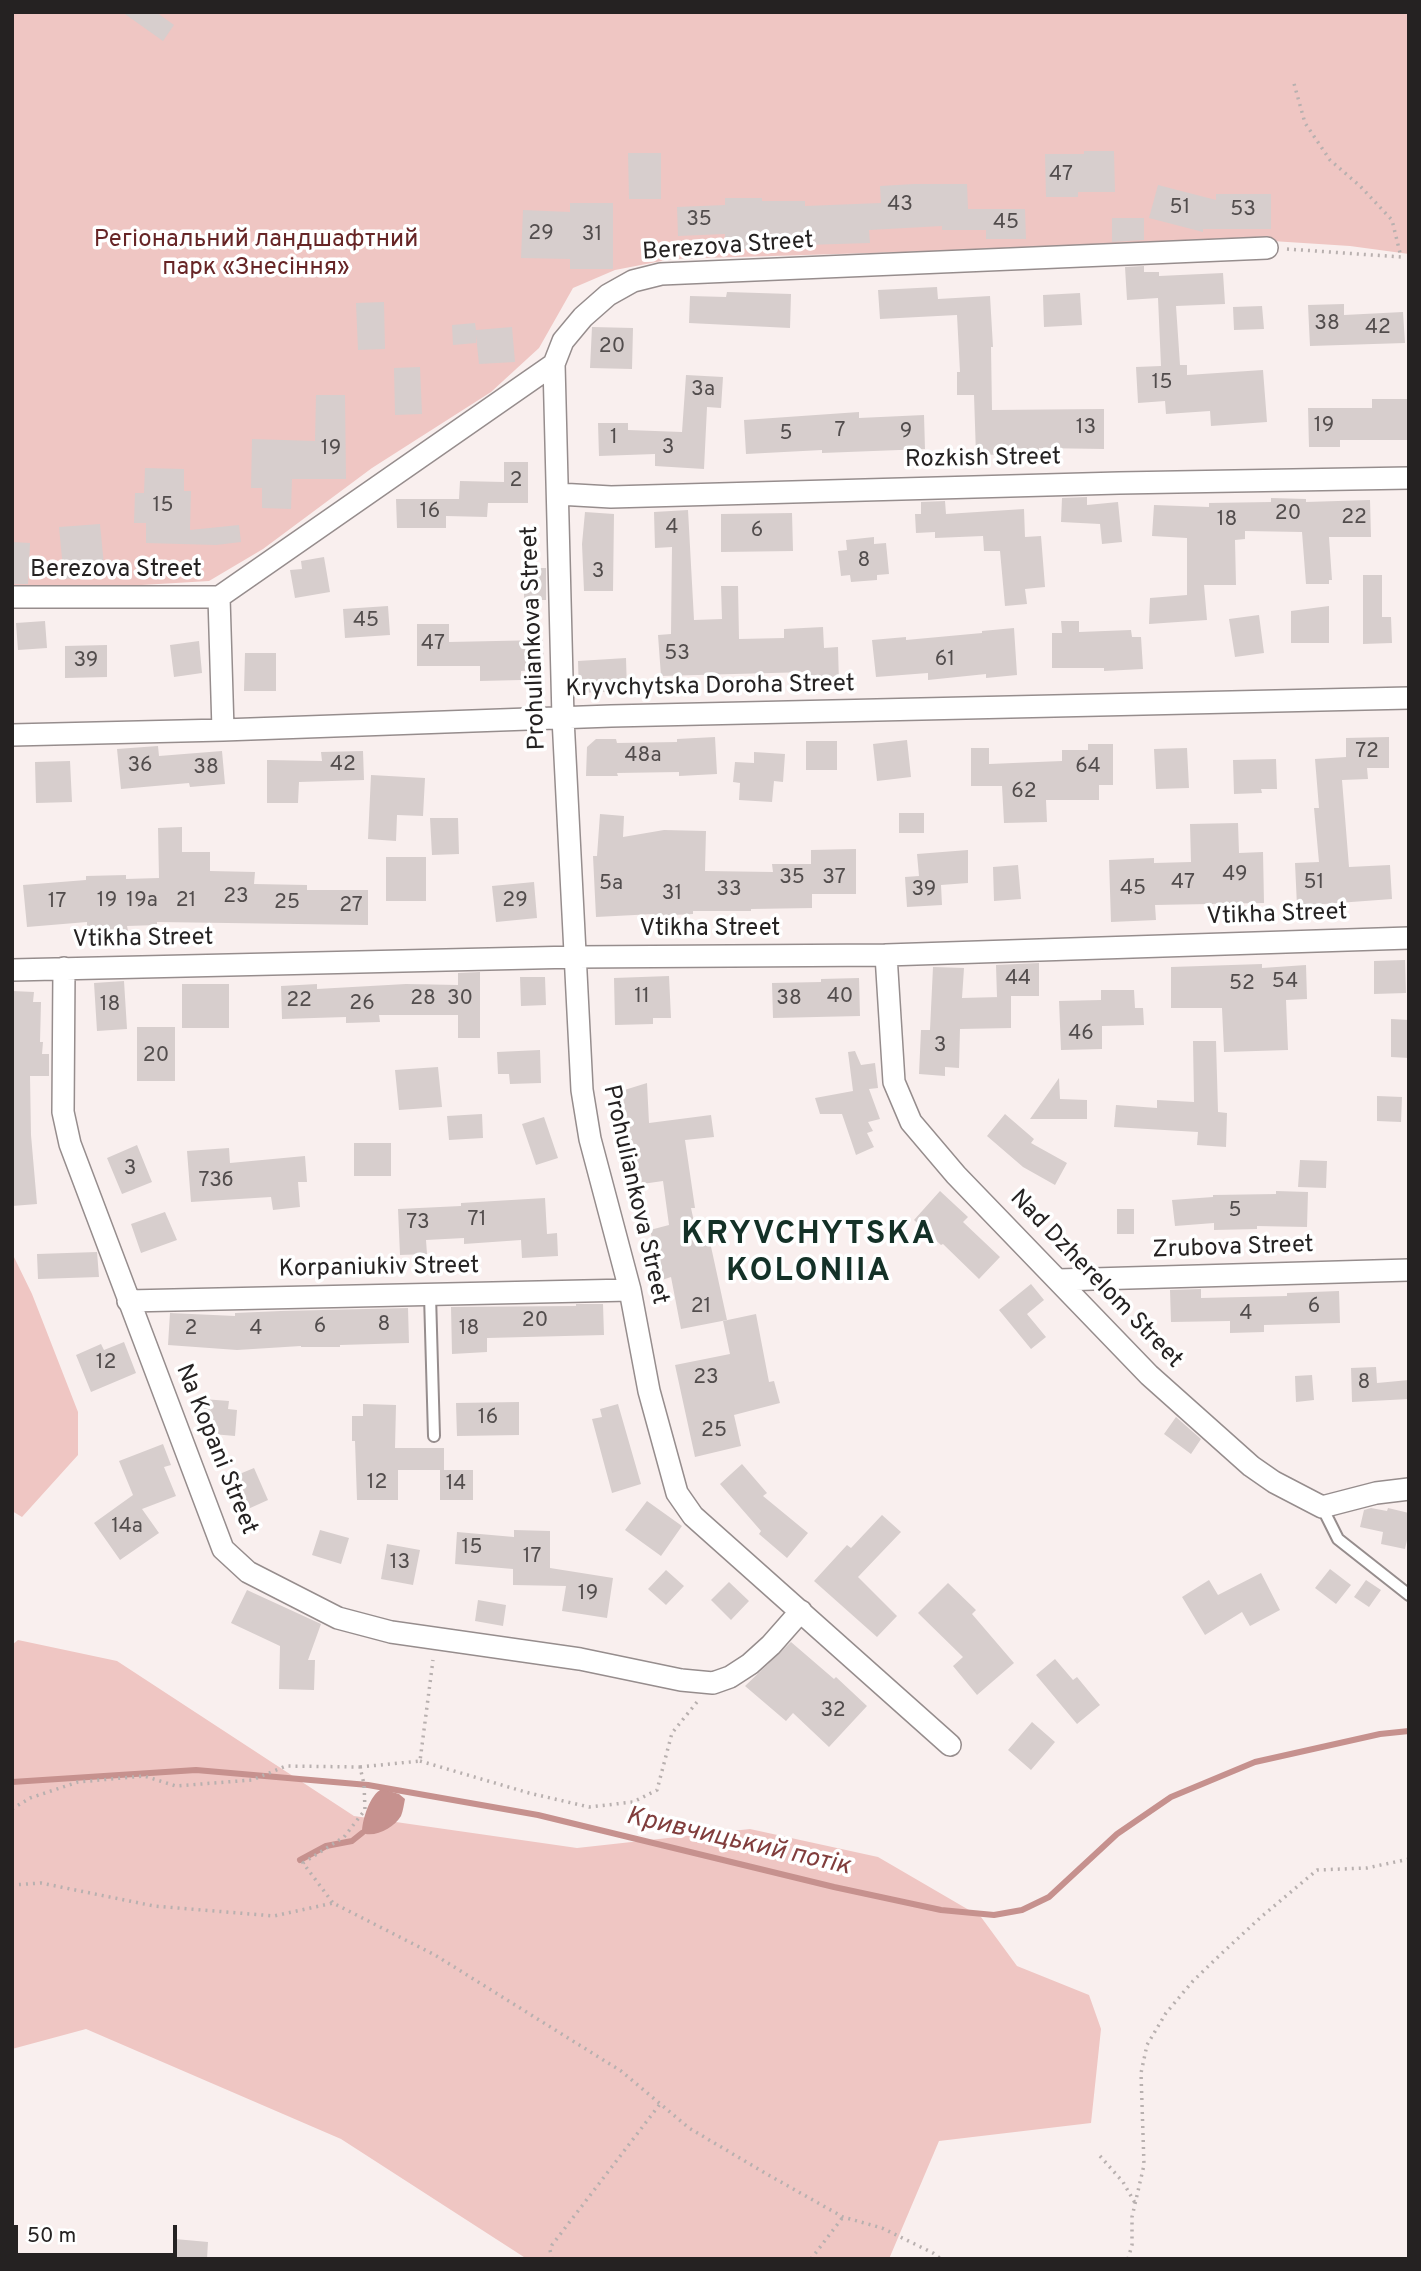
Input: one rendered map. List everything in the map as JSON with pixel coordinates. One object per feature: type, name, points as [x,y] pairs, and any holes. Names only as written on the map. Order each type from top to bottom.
[{"type":"street","name":"Berezova Street","points":[[12,597],[219,597],[554,364],[563,341],[583,317],[608,295],[633,281],[661,274],[1267,248]]},
{"type":"street","name":"Prohuliankova Street","points":[[554,364],[563,718],[582,1090],[590,1139],[630,1290],[649,1391],[677,1493],[693,1516],[950,1745]]},
{"type":"street","name":"Rozkish Street","points":[[558,494],[635,496],[1409,478]]},
{"type":"street","name":"Berezova Street","points":[[219,597],[223,730]]},
{"type":"street","name":"Kryvchytska Doroha Street","points":[[12,735],[563,718],[1409,698]]},
{"type":"street","name":"Vtikha Street","points":[[12,970],[576,957],[886,954],[1409,938]]},
{"type":"street","name":"Nad Dzherelom Street","points":[[886,954],[894,1082],[911,1122],[956,1175],[1149,1375],[1251,1466],[1274,1482],[1322,1507]]},
{"type":"street","name":"Na Kopani Street","points":[[64,968],[63,1112],[70,1144],[223,1549],[248,1572],[338,1618],[391,1632],[580,1659],[681,1680],[713,1683]]},
{"type":"street","name":"Zrubova Street","points":[[1058,1280],[1409,1270]]},
{"type":"street","name":"Korpaniukiv Street","points":[[128,1301],[630,1290]]},
{"type":"street","points":[[1322,1507],[1376,1493],[1409,1489]]},
{"type":"street","points":[[713,1683],[730,1677],[750,1664],[801,1611]]},
{"type":"lane","points":[[430,1295],[434,1436]]},
{"type":"lane","points":[[1322,1507],[1338,1538],[1409,1595]]},
{"type":"path","points":[[1267,248],[1401,257],[1392,220],[1360,186],[1330,160],[1305,123],[1293,80]]},
{"type":"path","points":[[420,1761],[436,1638]]},
{"type":"path","points":[[12,1809],[30,1798],[78,1782],[144,1776],[176,1786],[252,1780],[286,1766],[360,1767],[420,1761],[529,1793],[589,1807],[633,1802],[657,1790],[672,1733],[713,1683]]},
{"type":"path","points":[[360,1767],[365,1810],[344,1837],[303,1863],[333,1903],[447,1962],[621,2071],[688,2128],[843,2217],[882,2228],[941,2259]]},
{"type":"path","points":[[1128,2259],[1132,2245],[1132,2217],[1144,2165],[1141,2073],[1147,2045],[1166,2013],[1236,1940],[1317,1870],[1367,1868],[1409,1859]]},
{"type":"path","points":[[12,1885],[41,1883],[154,1906],[274,1916],[333,1903]]},
{"type":"path","points":[[552,2259],[552,2245],[660,2104]]},
{"type":"path","points":[[1100,2156],[1123,2182],[1135,2203]]},
{"type":"path","points":[[811,2259],[843,2217]]},
{"type":"green space","name":"Регіональний ландшафтний парк «Знесіння»","points":[[12,12],[1409,12],[1409,254],[1350,246],[1272,241],[1184,241],[672,259],[615,270],[573,288],[539,348],[491,392],[372,468],[263,549],[209,581],[12,588]]},
{"type":"green space","points":[[12,1253],[32,1294],[78,1412],[78,1455],[22,1517],[12,1511]]},
{"type":"green space","points":[[18,1640],[117,1661],[354,1816],[577,1848],[750,1829],[878,1857],[981,1917],[1017,1966],[1089,1995],[1101,2029],[1091,2123],[939,2141],[889,2259],[527,2259],[341,2139],[86,2029],[12,2049],[12,1645]]},
{"type":"shaded area","points":[[382,1789],[399,1794],[405,1799],[401,1816],[384,1831],[362,1833],[368,1808],[374,1796]]},
{"type":"building","points":[[122,12],[156,12],[174,25],[163,41]]},
{"type":"building","points":[[1084,151],[1114,151],[1115,192],[1078,192],[1078,197],[1046,197],[1045,154],[1084,154]]},
{"type":"building","points":[[628,153],[661,153],[661,199],[629,199]]},
{"type":"building","points":[[967,184],[968,209],[1025,209],[1026,239],[986,239],[986,230],[942,230],[942,226],[869,230],[870,243],[805,245],[806,249],[725,249],[725,234],[678,236],[677,207],[725,205],[725,198],[805,201],[805,206],[881,203],[880,186]]},
{"type":"building","points":[[1158,185],[1216,200],[1216,194],[1271,194],[1271,229],[1203,229],[1203,232],[1149,218]]},
{"type":"building","points":[[570,203],[613,203],[613,269],[570,269],[570,259],[521,258],[523,210],[570,212]]},
{"type":"building","points":[[1112,218],[1144,218],[1144,240],[1112,242]]},
{"type":"building","points":[[1144,266],[1144,272],[1159,272],[1159,276],[1223,273],[1225,304],[1176,306],[1180,365],[1187,365],[1187,375],[1263,370],[1267,422],[1211,426],[1210,411],[1166,414],[1165,401],[1138,403],[1136,367],[1161,366],[1158,298],[1127,300],[1125,267]]},
{"type":"building","points":[[937,287],[938,299],[990,296],[993,347],[992,410],[1104,409],[1104,449],[1039,448],[1039,454],[976,455],[974,395],[957,395],[957,372],[960,372],[957,315],[880,319],[878,290]]},
{"type":"building","points":[[727,292],[791,294],[790,328],[689,323],[690,296],[726,297]]},
{"type":"building","points":[[1080,293],[1082,325],[1044,327],[1043,295]]},
{"type":"building","points":[[384,302],[385,349],[358,350],[356,303]]},
{"type":"building","points":[[1344,304],[1344,315],[1403,312],[1405,343],[1310,346],[1308,305]]},
{"type":"building","points":[[1262,306],[1264,329],[1234,330],[1233,307]]},
{"type":"building","points":[[475,323],[476,330],[512,327],[515,362],[479,364],[476,335],[476,343],[453,345],[452,325]]},
{"type":"building","points":[[592,327],[633,328],[632,369],[590,368]]},
{"type":"building","points":[[420,367],[422,414],[395,415],[394,368]]},
{"type":"building","points":[[686,375],[723,377],[721,408],[707,407],[704,469],[655,466],[655,454],[599,456],[598,423],[628,423],[628,430],[682,432]]},
{"type":"building","points":[[316,395],[345,395],[346,479],[292,479],[291,509],[262,508],[262,488],[251,488],[252,439],[315,441]]},
{"type":"building","points":[[1372,399],[1409,399],[1409,440],[1340,440],[1340,447],[1309,447],[1308,408],[1372,408]]},
{"type":"building","points":[[859,412],[859,418],[924,415],[925,449],[746,454],[744,420]]},
{"type":"building","points":[[504,462],[528,462],[528,503],[488,503],[487,517],[446,516],[446,528],[397,528],[396,499],[459,499],[460,481],[504,482]]},
{"type":"building","points":[[145,468],[184,469],[184,491],[191,491],[190,530],[239,525],[241,542],[216,545],[146,543],[146,523],[134,523],[135,493],[144,493]]},
{"type":"building","points":[[1087,497],[1087,505],[1118,502],[1122,542],[1102,544],[1100,524],[1061,522],[1062,498]]},
{"type":"building","points":[[1271,498],[1306,499],[1306,502],[1370,500],[1371,537],[1329,537],[1332,580],[1329,580],[1329,584],[1306,584],[1302,532],[1245,531],[1245,539],[1235,540],[1236,585],[1204,585],[1207,620],[1149,624],[1150,598],[1187,595],[1187,538],[1152,536],[1154,505],[1209,507],[1209,503],[1271,502]]},
{"type":"building","points":[[945,501],[946,514],[1024,509],[1025,537],[1041,536],[1045,587],[1025,589],[1027,604],[1005,606],[1000,551],[984,551],[983,536],[935,538],[935,532],[916,533],[915,514],[921,514],[921,502]]},
{"type":"building","points":[[688,510],[694,620],[722,619],[721,586],[738,586],[739,639],[784,638],[784,629],[823,627],[824,648],[838,647],[839,684],[808,685],[808,672],[661,676],[658,635],[671,634],[672,547],[655,548],[654,512]]},
{"type":"building","points":[[585,512],[614,514],[613,591],[584,591],[582,544]]},
{"type":"building","points":[[792,513],[793,551],[721,552],[721,514]]},
{"type":"building","points":[[100,524],[105,576],[64,579],[59,527]]},
{"type":"building","points":[[874,537],[874,544],[886,543],[889,574],[877,575],[877,580],[851,582],[850,575],[841,576],[838,551],[847,550],[846,540]]},
{"type":"building","points":[[12,542],[30,543],[28,584],[12,584]]},
{"type":"building","points":[[324,557],[330,592],[295,598],[290,570],[302,569],[301,561]]},
{"type":"building","points":[[524,568],[546,568],[546,600],[524,600]]},
{"type":"building","points":[[1363,575],[1382,575],[1382,617],[1391,617],[1392,643],[1363,644]]},
{"type":"building","points":[[388,606],[390,635],[345,638],[343,609]]},
{"type":"building","points":[[1329,606],[1329,643],[1291,643],[1291,611]]},
{"type":"building","points":[[1259,615],[1264,653],[1235,657],[1229,619]]},
{"type":"building","points":[[45,621],[47,648],[18,650],[16,623]]},
{"type":"building","points":[[1061,621],[1079,621],[1079,632],[1131,630],[1132,637],[1141,637],[1143,669],[1104,671],[1104,668],[1052,668],[1052,633],[1062,633]]},
{"type":"building","points":[[417,624],[449,624],[449,642],[543,640],[544,670],[521,671],[521,680],[480,681],[480,666],[417,666]]},
{"type":"building","points":[[1014,628],[1017,675],[986,678],[986,674],[928,680],[928,673],[876,677],[872,640],[906,637],[906,640]]},
{"type":"building","points":[[199,641],[202,673],[174,677],[170,645]]},
{"type":"building","points":[[107,645],[107,677],[65,678],[65,646]]},
{"type":"building","points":[[245,653],[276,653],[276,691],[244,691]]},
{"type":"building","points":[[626,658],[627,691],[579,693],[578,661]]},
{"type":"building","points":[[715,737],[717,774],[679,776],[679,772],[586,776],[587,747],[596,739],[616,739],[617,743],[677,742],[677,739]]},
{"type":"building","points":[[1389,737],[1389,768],[1367,768],[1368,779],[1342,780],[1349,867],[1390,865],[1392,899],[1297,906],[1295,863],[1319,862],[1314,808],[1319,808],[1315,759],[1346,757],[1346,738]]},
{"type":"building","points":[[907,740],[911,777],[877,781],[873,744]]},
{"type":"building","points":[[806,741],[837,741],[837,770],[806,770]]},
{"type":"building","points":[[1088,744],[1113,744],[1113,785],[1099,785],[1099,800],[1046,800],[1047,822],[1004,823],[1002,786],[971,786],[971,748],[989,748],[989,764],[1062,761],[1062,750],[1088,750]]},
{"type":"building","points":[[158,746],[159,756],[222,751],[225,784],[190,787],[189,783],[121,789],[117,749]]},
{"type":"building","points":[[1187,748],[1189,788],[1156,789],[1154,749]]},
{"type":"building","points":[[363,751],[364,780],[299,782],[298,803],[267,803],[267,760],[322,761],[321,752]]},
{"type":"building","points":[[754,752],[785,754],[783,782],[774,781],[772,802],[739,800],[740,783],[733,782],[735,762],[754,763]]},
{"type":"building","points":[[1276,759],[1277,789],[1261,789],[1262,793],[1234,794],[1233,760]]},
{"type":"building","points":[[70,761],[72,802],[36,803],[35,762]]},
{"type":"building","points":[[371,775],[425,778],[423,816],[397,815],[396,841],[368,839]]},
{"type":"building","points":[[899,813],[924,813],[924,833],[899,833]]},
{"type":"building","points":[[600,814],[624,816],[623,837],[664,830],[706,831],[705,871],[773,872],[772,864],[811,864],[811,850],[856,849],[856,894],[812,894],[812,908],[596,917],[593,856],[597,856]]},
{"type":"building","points":[[430,818],[458,818],[459,854],[432,855]]},
{"type":"building","points":[[1238,823],[1239,853],[1263,852],[1264,903],[1155,905],[1156,920],[1111,922],[1109,860],[1154,858],[1154,863],[1191,862],[1190,824]]},
{"type":"building","points":[[182,827],[182,852],[210,852],[210,871],[255,872],[254,884],[307,885],[307,890],[368,890],[368,925],[157,922],[157,925],[127,926],[128,931],[87,932],[87,922],[27,927],[23,885],[86,880],[86,876],[159,878],[158,828]]},
{"type":"building","points":[[968,850],[968,883],[941,885],[942,905],[907,907],[905,877],[919,876],[917,854]]},
{"type":"building","points":[[386,857],[426,857],[426,901],[386,901]]},
{"type":"building","points":[[1018,865],[1021,899],[994,901],[993,867]]},
{"type":"building","points":[[534,882],[537,918],[496,922],[492,886]]},
{"type":"building","points":[[1405,960],[1406,993],[1374,994],[1374,961]]},
{"type":"building","points":[[1039,963],[1039,996],[1011,996],[1011,1028],[960,1029],[959,1068],[945,1067],[945,1076],[919,1074],[921,1030],[930,1030],[933,967],[964,968],[962,998],[1000,997],[997,997],[996,965]]},
{"type":"building","points":[[1262,964],[1262,968],[1306,965],[1307,999],[1286,1000],[1288,1050],[1224,1052],[1222,1008],[1171,1008],[1171,967]]},
{"type":"building","points":[[480,972],[480,1038],[458,1038],[458,1015],[379,1015],[380,1022],[346,1023],[346,1017],[282,1019],[281,986],[317,984],[317,989],[406,984],[458,985],[458,973]]},
{"type":"building","points":[[669,976],[671,1018],[653,1018],[653,1024],[615,1025],[614,978]]},
{"type":"building","points":[[520,977],[545,977],[546,1005],[521,1006]]},
{"type":"building","points":[[859,978],[860,1016],[773,1018],[772,983]]},
{"type":"building","points":[[124,981],[127,1029],[97,1031],[94,983]]},
{"type":"building","points":[[182,984],[229,984],[229,1028],[182,1028]]},
{"type":"building","points":[[1101,990],[1134,990],[1135,1008],[1143,1008],[1144,1025],[1102,1026],[1102,1049],[1061,1050],[1059,1001],[1101,1000]]},
{"type":"building","points":[[12,991],[34,992],[33,1002],[41,1002],[40,1042],[43,1042],[42,1054],[49,1054],[49,1076],[30,1076],[31,1135],[37,1204],[12,1206],[14,1033]]},
{"type":"building","points":[[1391,1019],[1409,1020],[1409,1058],[1391,1057]]},
{"type":"building","points":[[137,1027],[175,1027],[175,1081],[137,1081]]},
{"type":"building","points":[[1193,1041],[1216,1041],[1218,1112],[1227,1113],[1226,1147],[1197,1145],[1198,1132],[1114,1127],[1116,1105],[1157,1108],[1157,1100],[1194,1102]]},
{"type":"building","points":[[540,1050],[541,1083],[510,1084],[509,1074],[498,1074],[497,1052]]},
{"type":"building","points":[[855,1051],[861,1065],[875,1063],[878,1088],[869,1089],[880,1119],[868,1122],[873,1131],[867,1133],[874,1147],[856,1155],[842,1114],[820,1114],[815,1098],[853,1091],[848,1052]]},
{"type":"building","points":[[438,1067],[442,1107],[399,1110],[395,1070]]},
{"type":"building","points":[[1059,1078],[1060,1099],[1087,1100],[1087,1119],[1030,1119]]},
{"type":"building","points":[[647,1083],[649,1123],[711,1115],[714,1137],[685,1140],[695,1208],[691,1208],[699,1245],[710,1242],[727,1320],[681,1329],[671,1277],[662,1280],[650,1230],[669,1225],[663,1181],[635,1185],[625,1110],[619,1110],[618,1092]]},
{"type":"building","points":[[1377,1096],[1402,1097],[1401,1122],[1377,1121]]},
{"type":"building","points":[[482,1114],[483,1138],[449,1140],[447,1116]]},
{"type":"building","points":[[1005,1114],[1034,1139],[1031,1143],[1067,1163],[1055,1185],[1023,1167],[987,1136]]},
{"type":"building","points":[[544,1117],[558,1158],[536,1165],[522,1124]]},
{"type":"building","points":[[354,1143],[391,1143],[391,1176],[354,1176]]},
{"type":"building","points":[[137,1145],[152,1182],[122,1194],[107,1158]]},
{"type":"building","points":[[229,1148],[230,1163],[305,1156],[307,1182],[298,1182],[300,1207],[273,1210],[271,1197],[191,1202],[187,1151]]},
{"type":"building","points":[[1300,1160],[1327,1161],[1326,1188],[1298,1187]]},
{"type":"building","points":[[940,1191],[968,1217],[963,1222],[1000,1257],[979,1279],[914,1220]]},
{"type":"building","points":[[1276,1191],[1308,1192],[1307,1227],[1257,1226],[1257,1229],[1214,1230],[1214,1223],[1175,1226],[1172,1200],[1213,1195],[1276,1194]]},
{"type":"building","points":[[545,1198],[547,1234],[557,1233],[558,1256],[522,1258],[521,1240],[464,1244],[464,1238],[426,1240],[427,1254],[400,1255],[398,1209]]},
{"type":"building","points":[[1117,1209],[1134,1209],[1134,1234],[1117,1234]]},
{"type":"building","points":[[165,1212],[177,1240],[141,1253],[131,1224]]},
{"type":"building","points":[[97,1252],[99,1277],[38,1279],[37,1254]]},
{"type":"building","points":[[1031,1284],[1044,1300],[1027,1314],[1046,1337],[1031,1349],[999,1310]]},
{"type":"building","points":[[1201,1289],[1201,1298],[1287,1296],[1287,1293],[1339,1291],[1340,1323],[1264,1325],[1264,1332],[1230,1333],[1230,1321],[1171,1322],[1170,1290]]},
{"type":"building","points":[[603,1304],[604,1335],[487,1338],[487,1352],[452,1354],[451,1307]]},
{"type":"building","points":[[408,1308],[409,1343],[237,1350],[168,1345],[170,1313],[235,1316],[235,1313]]},
{"type":"building","points":[[756,1314],[769,1382],[774,1381],[780,1403],[734,1415],[741,1446],[695,1457],[675,1365],[730,1354],[723,1321]]},
{"type":"building","points":[[124,1342],[136,1373],[91,1392],[76,1355],[101,1344],[104,1350]]},
{"type":"building","points":[[1376,1367],[1377,1383],[1409,1380],[1409,1399],[1352,1402],[1351,1368]]},
{"type":"building","points":[[1312,1375],[1314,1400],[1296,1402],[1295,1376]]},
{"type":"building","points":[[203,1399],[229,1401],[228,1409],[237,1410],[235,1436],[201,1433]]},
{"type":"building","points":[[519,1402],[519,1435],[457,1436],[456,1403]]},
{"type":"building","points":[[363,1404],[396,1405],[395,1448],[444,1448],[444,1470],[398,1470],[398,1500],[357,1500],[352,1416],[363,1416]]},
{"type":"building","points":[[618,1404],[641,1484],[612,1493],[592,1419],[602,1417],[600,1409]]},
{"type":"building","points":[[1176,1417],[1201,1439],[1191,1454],[1164,1434]]},
{"type":"building","points":[[163,1444],[171,1465],[164,1467],[176,1496],[142,1509],[159,1533],[120,1560],[94,1523],[133,1495],[119,1461]]},
{"type":"building","points":[[742,1464],[767,1493],[763,1496],[808,1533],[787,1558],[759,1534],[761,1531],[720,1484]]},
{"type":"building","points":[[254,1468],[268,1500],[239,1510],[225,1480]]},
{"type":"building","points":[[440,1470],[473,1470],[473,1500],[440,1500]]},
{"type":"building","points":[[647,1501],[682,1526],[661,1556],[625,1530]]},
{"type":"building","points":[[1371,1508],[1387,1511],[1388,1508],[1409,1513],[1405,1549],[1381,1544],[1383,1532],[1360,1527],[1364,1510]]},
{"type":"building","points":[[882,1515],[901,1532],[858,1577],[897,1616],[877,1637],[814,1581],[847,1545],[851,1548]]},
{"type":"building","points":[[320,1530],[349,1538],[341,1564],[312,1555]]},
{"type":"building","points":[[514,1530],[550,1531],[550,1568],[613,1578],[607,1618],[562,1611],[566,1586],[513,1585],[513,1569],[455,1564],[457,1532],[514,1537]]},
{"type":"building","points":[[387,1544],[420,1550],[413,1585],[381,1579]]},
{"type":"building","points":[[1330,1569],[1351,1585],[1336,1604],[1315,1588]]},
{"type":"building","points":[[666,1570],[684,1586],[666,1605],[648,1589]]},
{"type":"building","points":[[1261,1573],[1280,1610],[1250,1626],[1242,1612],[1205,1635],[1182,1597],[1209,1580],[1218,1595]]},
{"type":"building","points":[[1366,1580],[1381,1590],[1369,1607],[1354,1597]]},
{"type":"building","points":[[729,1582],[749,1601],[731,1620],[711,1600]]},
{"type":"building","points":[[948,1583],[976,1610],[972,1614],[1014,1663],[977,1695],[953,1666],[963,1657],[918,1613]]},
{"type":"building","points":[[247,1590],[321,1624],[308,1660],[315,1660],[314,1690],[279,1689],[280,1646],[231,1623]]},
{"type":"building","points":[[478,1600],[506,1605],[503,1626],[475,1621]]},
{"type":"building","points":[[791,1642],[834,1679],[836,1677],[867,1706],[829,1747],[793,1713],[786,1721],[745,1686]]},
{"type":"building","points":[[1055,1659],[1073,1680],[1077,1677],[1100,1705],[1077,1724],[1036,1675]]},
{"type":"building","points":[[1032,1722],[1055,1742],[1031,1770],[1008,1750]]},
{"type":"building","points":[[175,2239],[208,2242],[207,2259],[173,2259]]},
{"type":"waterway","name":"Кривчицький потік","points":[[12,1782],[196,1770],[368,1785],[538,1815],[834,1887],[941,1910],[994,1915],[1022,1910],[1049,1897],[1117,1834],[1171,1797],[1255,1762],[1380,1734],[1409,1731]]},
{"type":"waterway","points":[[300,1860],[326,1846],[352,1841],[362,1833]]},
{"type":"district","name":"KRYVCHYTSKA KOLONIIA","points":[[809,1256]]}]
